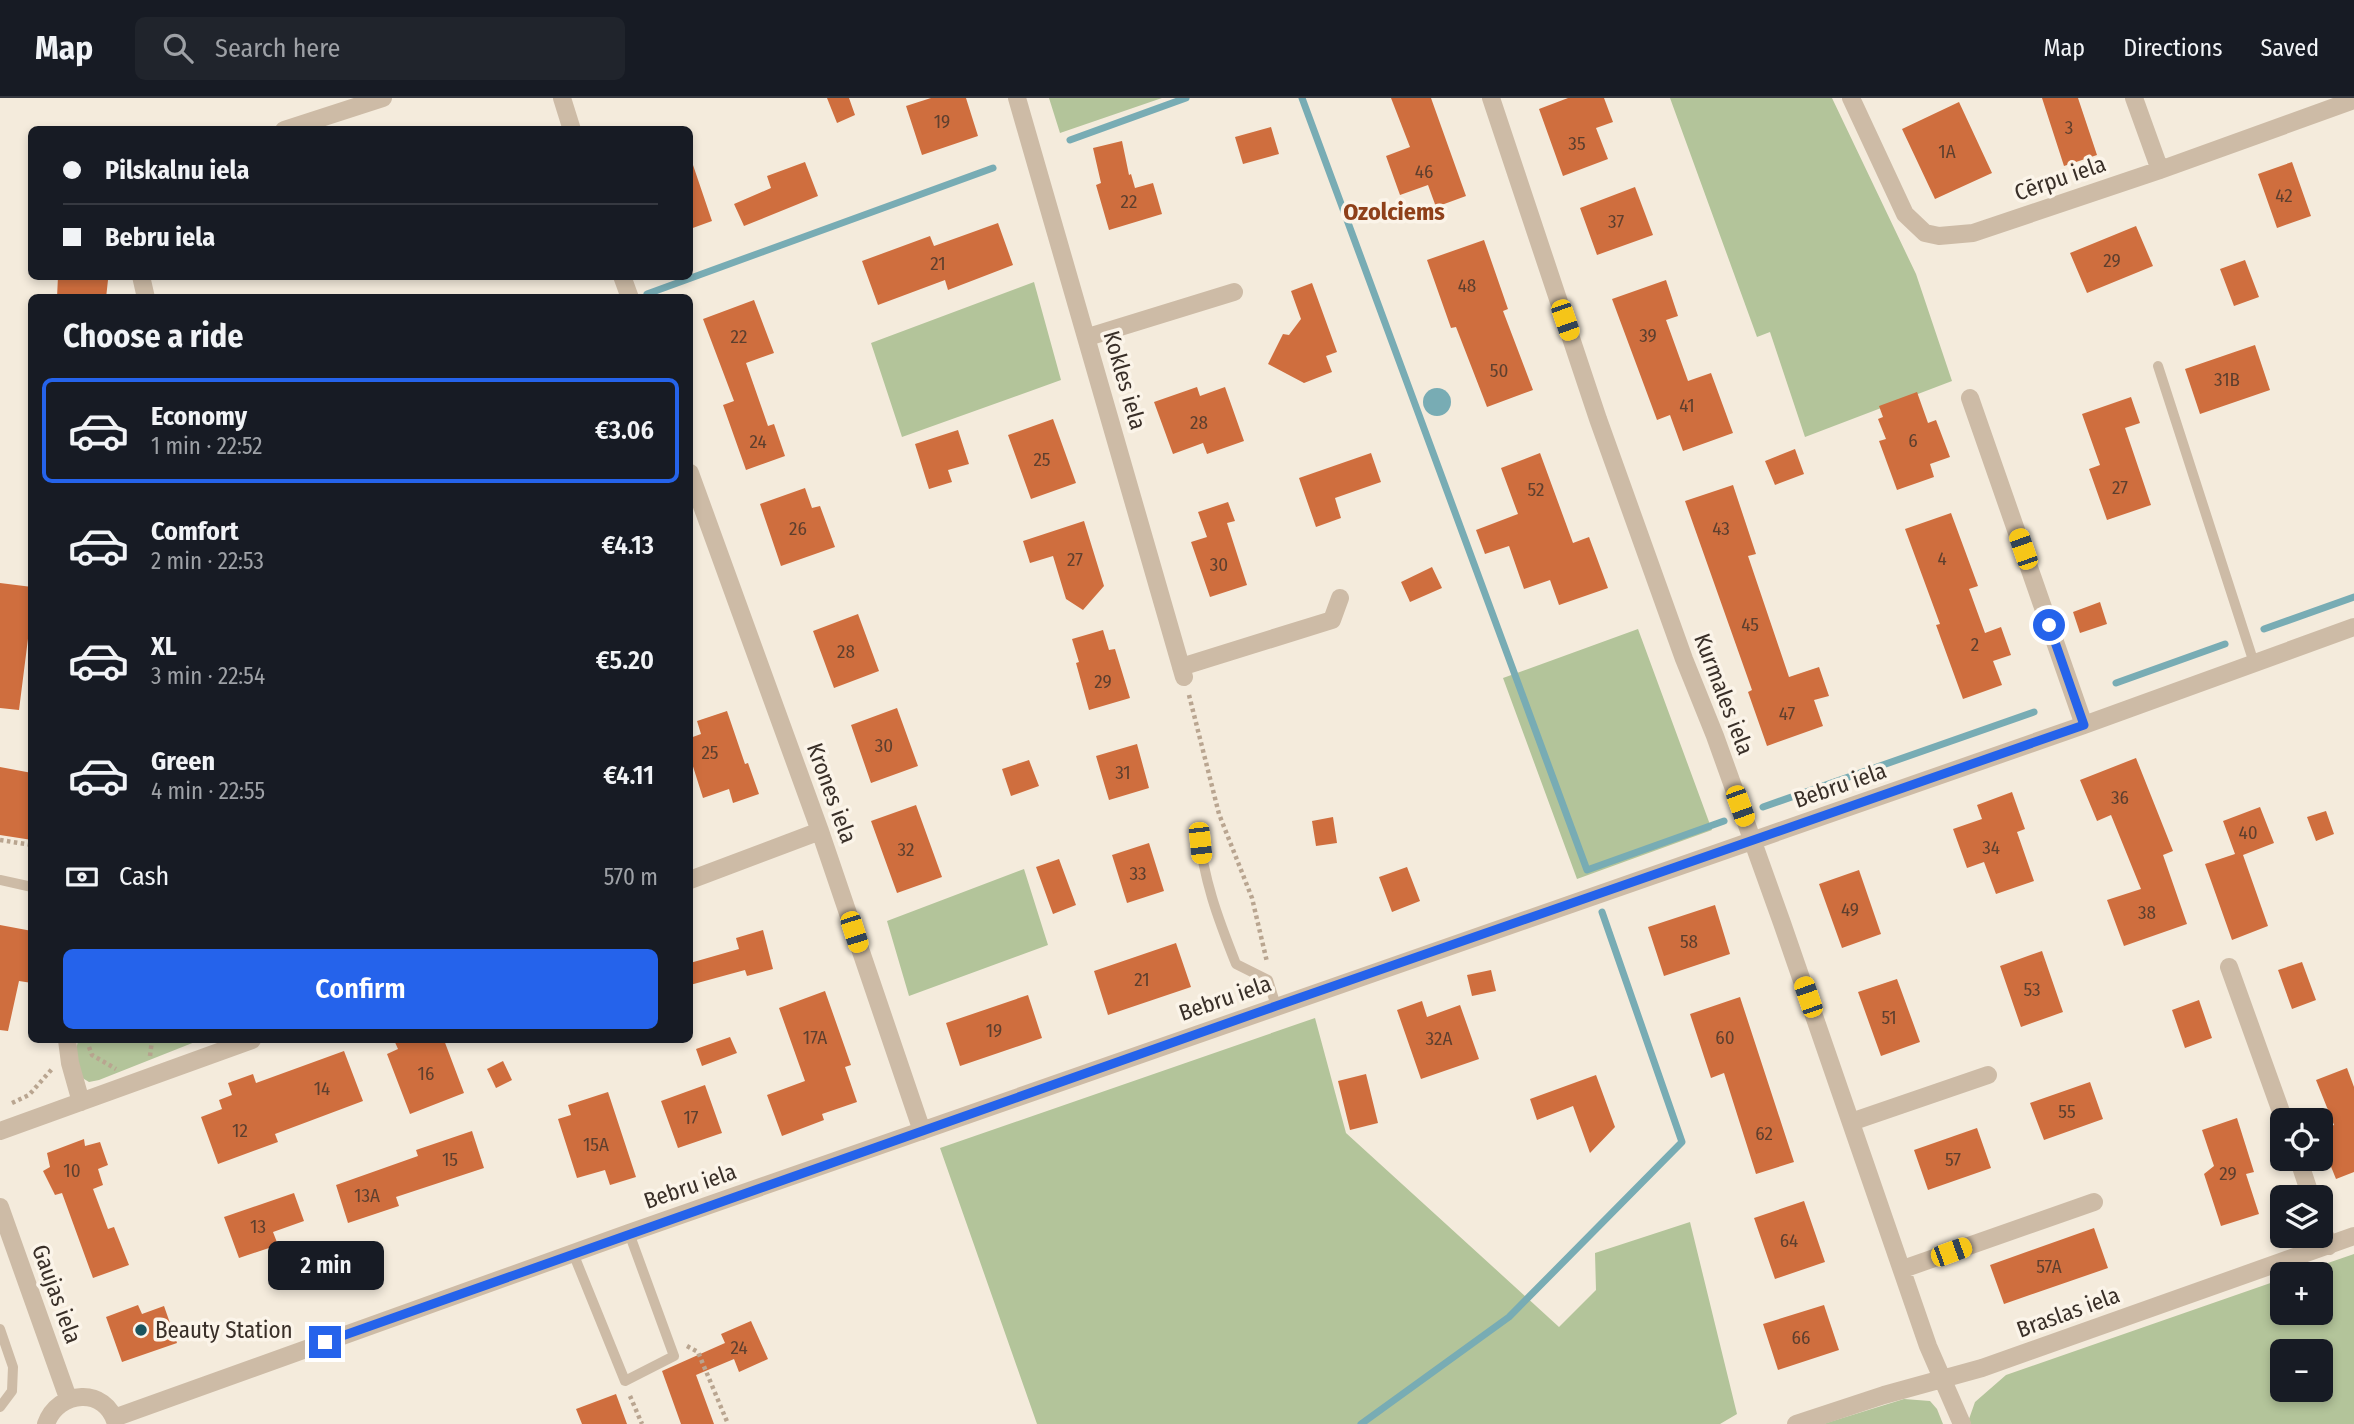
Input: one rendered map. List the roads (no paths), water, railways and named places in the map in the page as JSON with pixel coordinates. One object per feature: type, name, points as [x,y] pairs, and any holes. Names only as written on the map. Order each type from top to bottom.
[{"type":"street","points":[[296,126],[383,98]]},
{"type":"street","points":[[562,98],[571,126]]},
{"type":"street","name":"Kokles iela","points":[[1017,98],[1183,672],[1332,620],[1340,598]]},
{"type":"street","name":"Kurmales iela","points":[[1490,98],[1603,432],[1684,659],[1753,841],[1928,1346],[1962,1424]]},
{"type":"street","name":"Cērpu iela","points":[[1851,98],[1905,214],[1925,233],[1939,236],[1973,233],[2160,170],[2354,100]]},
{"type":"street","points":[[2134,98],[2160,170]]},
{"type":"street","points":[[1088,337],[1234,292]]},
{"type":"street","points":[[1970,398],[2084,725]]},
{"type":"street","name":"Krones iela","points":[[693,497],[820,831],[922,1131]]},
{"type":"street","name":"Bebru iela","points":[[115,1421],[629,1233],[2084,725],[2354,627]]},
{"type":"street","points":[[693,879],[820,831]]},
{"type":"street","points":[[2229,967],[2280,1108]]},
{"type":"street","points":[[67,1043],[81,1102]]},
{"type":"street","points":[[0,1131],[245,1043]]},
{"type":"street","points":[[1851,1122],[1989,1075]]},
{"type":"street","points":[[1903,1269],[2094,1202]]},
{"type":"street","name":"Gaujas iela","points":[[0,1207],[68,1398]]},
{"type":"street","name":"Braslas iela","points":[[2333,1244],[2354,1236]]},
{"type":"street","name":"Braslas iela","points":[[1796,1424],[1884,1395],[1982,1368],[2321,1248]]},
{"type":"street","points":[[46,1424],[54,1409],[68,1398],[77,1396],[95,1399],[109,1410],[115,1421]]},
{"type":"lane","points":[[2158,366],[2254,663]]},
{"type":"lane","points":[[1198,829],[1210,899],[1236,964],[1268,980],[1276,1006]]},
{"type":"lane","points":[[0,880],[28,886]]},
{"type":"lane","points":[[573,1253],[625,1381],[674,1356],[629,1233]]},
{"type":"lane","points":[[0,1329],[13,1367],[12,1391],[0,1407]]},
{"type":"water","points":[[1437,388],[1447,392],[1451,402],[1447,412],[1437,416],[1427,412],[1423,402],[1427,392]]},
{"type":"waterway","points":[[1070,140],[1186,98]]},
{"type":"waterway","points":[[1302,98],[1587,870],[1724,821]]},
{"type":"waterway","points":[[693,277],[993,168]]},
{"type":"waterway","points":[[647,294],[685,280]]},
{"type":"waterway","points":[[2264,629],[2354,597]]},
{"type":"waterway","points":[[2116,683],[2225,644]]},
{"type":"waterway","points":[[1763,807],[2034,712]]},
{"type":"waterway","points":[[1361,1424],[1509,1317],[1682,1142],[1602,912]]},
{"type":"place","name":"Beauty Station","points":[[141,1330]]},
{"type":"district","name":"Ozolciems","points":[[1394,212]]}]
